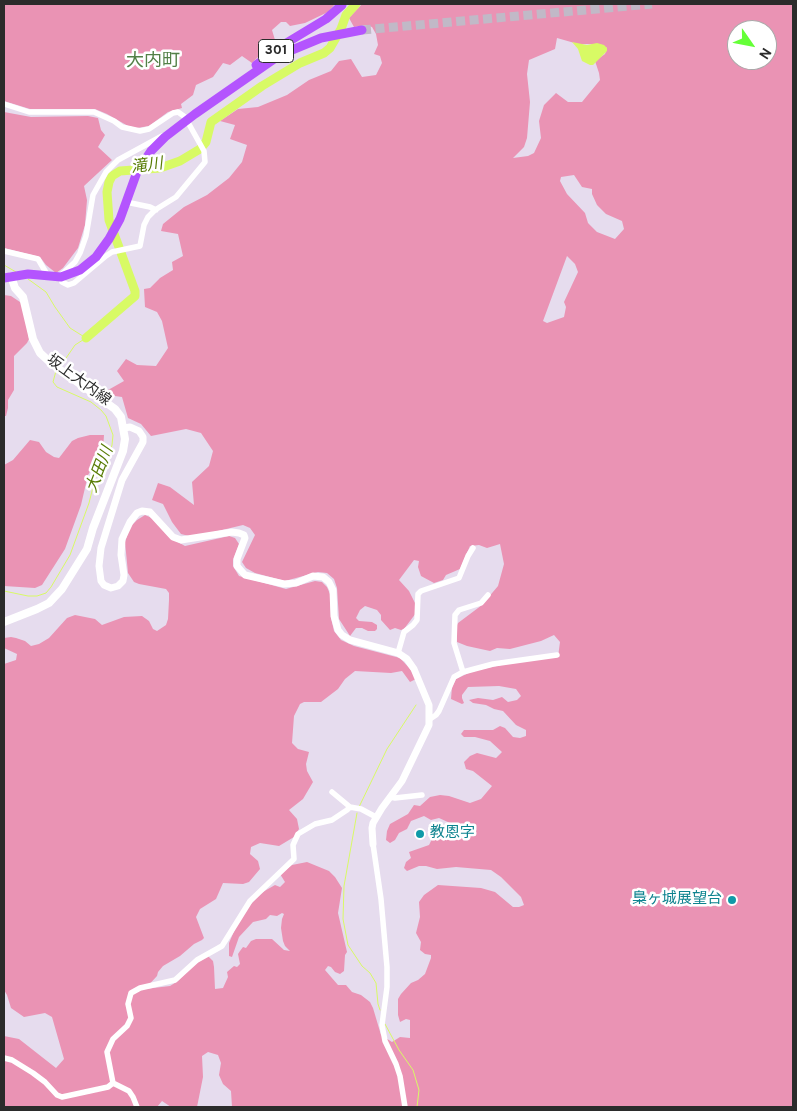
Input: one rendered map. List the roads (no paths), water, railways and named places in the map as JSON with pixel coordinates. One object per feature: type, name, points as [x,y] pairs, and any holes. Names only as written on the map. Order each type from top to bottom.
[{"type":"highway","name":"301","points":[[222,95],[230,95],[298,52],[322,30],[340,10],[342,4]]},
{"type":"highway","name":"301","points":[[214,101],[218,93],[235,80],[283,46],[326,19],[342,4]]},
{"type":"highway","name":"301","points":[[11,276],[36,275],[61,280],[86,265],[102,250],[109,239],[120,219],[134,180],[142,165],[151,151],[167,136],[222,95],[292,50],[321,38],[359,30]]},
{"type":"main road","name":"坂上大内線","points":[[11,276],[15,288],[25,300],[28,322],[34,343],[44,357],[111,405],[121,417],[124,428]]},
{"type":"main road","points":[[4,622],[49,603],[62,589],[83,556],[123,451],[124,428]]},
{"type":"street","points":[[4,104],[30,112],[94,112],[114,121],[122,127],[140,131],[149,129],[175,112],[183,114],[188,120],[204,151],[205,162],[176,197],[148,217],[144,225],[140,246],[117,251],[106,256],[74,283],[68,285],[61,280],[80,253],[86,236],[93,195],[106,172],[118,160],[131,152],[163,136],[167,136]]},
{"type":"street","points":[[126,202],[156,210]]},
{"type":"street","points":[[4,251],[38,259],[48,276]]},
{"type":"street","points":[[124,428],[130,427],[139,431],[143,442],[122,480],[101,548],[99,566],[101,581],[104,585],[111,588],[118,586],[123,581],[122,539],[137,513],[150,512],[173,536],[181,540],[232,532],[244,535],[244,541],[237,559],[237,566],[245,575],[284,584],[296,583],[313,576],[322,577],[329,582],[333,590],[334,616],[338,630],[342,635],[350,640],[398,653],[407,659],[418,677],[429,705],[430,719],[427,729],[402,781],[376,817],[372,828],[384,922],[387,967],[387,987],[382,1025],[385,1041],[400,1076],[405,1107]]},
{"type":"street","points":[[398,653],[403,634],[414,626],[417,620],[418,596],[420,592],[459,578],[473,548]]},
{"type":"street","points":[[463,672],[454,643],[455,615],[459,610],[481,603],[488,595]]},
{"type":"street","points":[[430,719],[439,711],[454,677],[463,672],[493,664],[557,655]]},
{"type":"street","points":[[332,792],[350,806],[361,809],[376,817]]},
{"type":"street","points":[[390,797],[422,795]]},
{"type":"street","points":[[113,1083],[107,1052],[113,1039],[127,1026],[132,1018],[128,1004],[131,993],[140,988],[175,980],[197,960],[222,946],[250,901],[294,859],[293,841],[298,834],[316,824],[332,820],[350,806]]},
{"type":"street","points":[[4,1058],[12,1060],[33,1073],[57,1095],[62,1097],[108,1087],[113,1083]]},
{"type":"street","points":[[113,1083],[129,1091],[137,1107]]},
{"type":"waterway","name":"滝川","points":[[86,338],[135,296],[135,291],[109,220],[107,192],[112,176],[120,171],[160,168],[180,161],[200,149],[206,142],[211,122],[262,86],[300,63],[324,53],[330,48],[341,29],[346,15],[356,4]]},
{"type":"waterway","name":"滝川","points":[[4,265],[16,272]]},
{"type":"waterway","name":"滝川","points":[[28,279],[46,292],[70,328],[86,338],[75,345],[60,367]]},
{"type":"waterway","name":"大田川","points":[[4,591],[37,596],[46,593],[51,587],[70,555],[93,487],[104,472],[112,445],[113,435],[106,416],[91,402],[57,387],[53,382],[56,371]]},
{"type":"waterway","points":[[359,807],[387,749],[416,705]]},
{"type":"waterway","points":[[357,813],[344,886],[343,919],[348,945],[376,983],[380,1010]]},
{"type":"waterway","points":[[385,1024],[399,1050],[413,1070],[419,1090],[417,1107]]},
{"type":"tunnel","points":[[362,30],[652,4]]},
{"type":"place","name":"教恩字","points":[[420,834]]},
{"type":"place","name":"梟ヶ城展望台","points":[[732,900]]},
{"type":"district","name":"大内町","points":[[153,62]]}]
